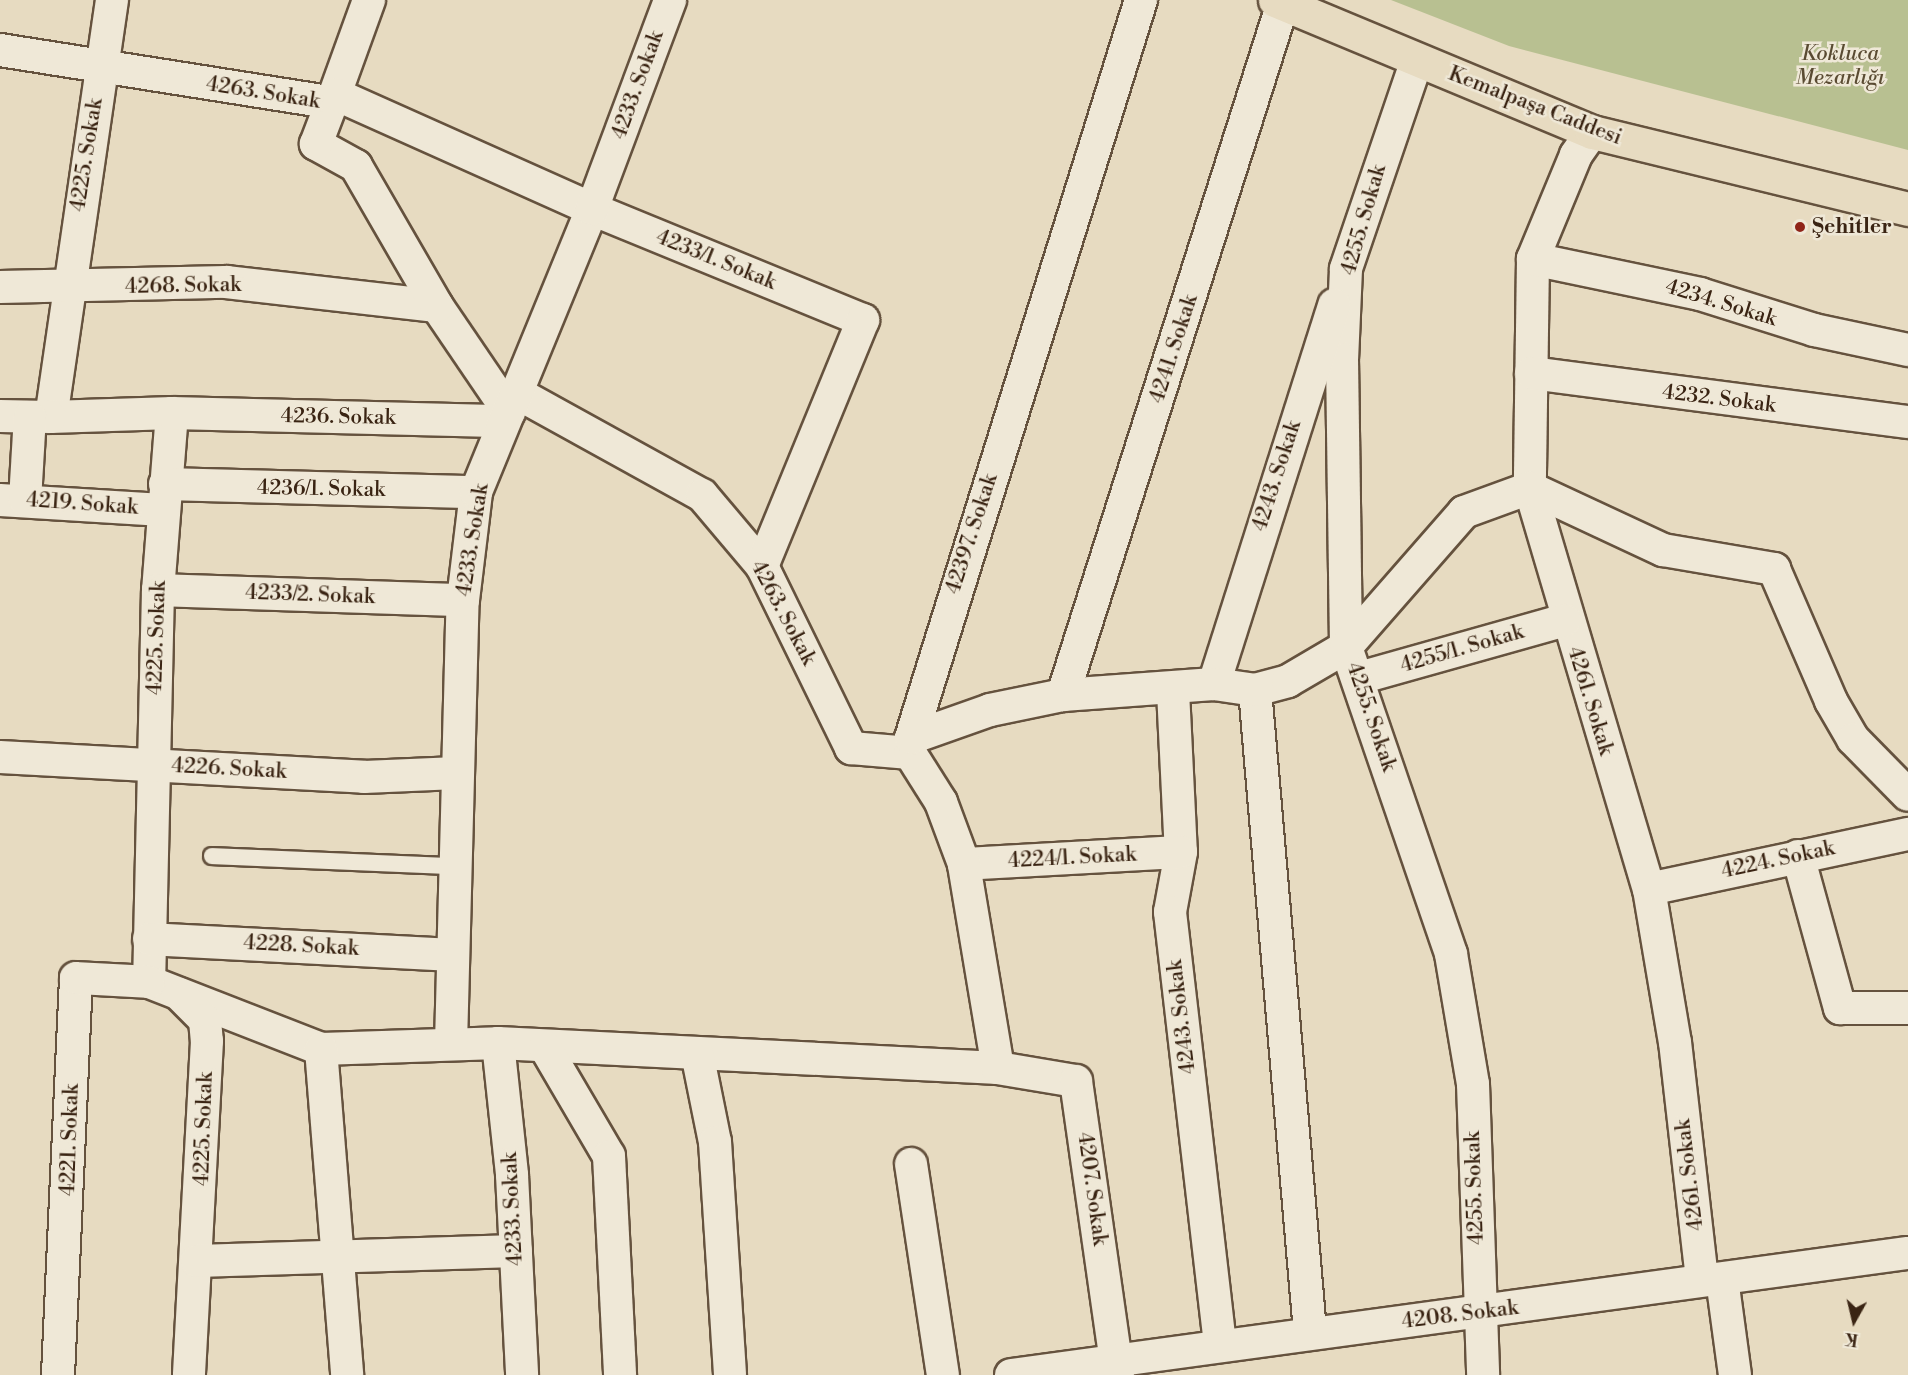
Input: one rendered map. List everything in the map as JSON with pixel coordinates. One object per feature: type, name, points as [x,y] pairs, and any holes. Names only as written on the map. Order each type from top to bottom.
[{"type":"main road","name":"Kemalpaşa Caddesi","points":[[1279,2],[1592,132],[1908,209]]},
{"type":"street","name":"4225. Sokak","points":[[12,500],[27,417],[66,290],[112,0]]},
{"type":"street","points":[[332,98],[369,0]]},
{"type":"street","name":"4233. Sokak","points":[[451,1044],[452,866],[463,600],[477,492],[592,209],[670,0]]},
{"type":"street","name":"42397. Sokak","points":[[910,745],[1141,0]]},
{"type":"street","name":"4241. Sokak","points":[[1063,694],[1279,2]]},
{"type":"street","name":"4263. Sokak","points":[[0,50],[101,69],[332,98],[316,144],[356,166],[437,306],[510,409],[702,495],[762,566],[851,748],[910,745]]},
{"type":"street","name":"4255. Sokak","points":[[1417,60],[1346,269],[1342,359],[1346,647],[1359,678],[1451,954],[1473,1084],[1479,1314],[1484,1375]]},
{"type":"street","name":"4233/1. Sokak","points":[[332,98],[592,209],[863,320],[762,566]]},
{"type":"street","name":"4261. Sokak","points":[[1592,132],[1576,155],[1533,259],[1530,488],[1565,620],[1649,889],[1712,1279],[1735,1375]]},
{"type":"street","name":"4234. Sokak","points":[[1533,259],[1700,294],[1814,330],[1908,350]]},
{"type":"street","name":"4243. Sokak","points":[[1214,684],[1274,481],[1346,269]]},
{"type":"street","name":"4268. Sokak","points":[[0,287],[66,290],[226,282],[437,306]]},
{"type":"street","name":"4232. Sokak","points":[[1531,373],[1908,422]]},
{"type":"street","name":"4236. Sokak","points":[[172,413],[510,409]]},
{"type":"street","name":"4225. Sokak","points":[[172,413],[158,590],[152,764],[149,982],[178,994],[205,1020],[207,1041],[197,1261],[189,1375]]},
{"type":"street","points":[[27,417],[172,413]]},
{"type":"street","points":[[178,994],[321,1049],[498,1043],[998,1068],[964,864],[941,802],[910,745],[990,710],[1063,694],[1173,691],[1214,684],[1255,690],[1288,681],[1346,647],[1464,512],[1530,488],[1663,550],[1774,569],[1837,711],[1853,739],[1908,795]]},
{"type":"street","name":"4236/1. Sokak","points":[[164,497],[477,492]]},
{"type":"street","name":"4219. Sokak","points":[[12,500],[164,497]]},
{"type":"street","name":"4233/2. Sokak","points":[[158,590],[463,600]]},
{"type":"street","name":"4255/1. Sokak","points":[[1359,678],[1565,620]]},
{"type":"street","points":[[1255,690],[1310,1331]]},
{"type":"street","name":"4243. Sokak","points":[[1173,691],[1181,852],[1170,912],[1220,1343]]},
{"type":"street","name":"4226. Sokak","points":[[0,757],[364,777],[457,773]]},
{"type":"street","name":"4224. Sokak","points":[[1649,889],[1908,834]]},
{"type":"street","name":"4224/1. Sokak","points":[[964,864],[1181,852]]},
{"type":"street","points":[[1798,856],[1840,1008],[1908,1008]]},
{"type":"street","name":"4228. Sokak","points":[[150,939],[452,955]]},
{"type":"street","name":"4221. Sokak","points":[[58,1375],[76,978],[149,982]]},
{"type":"street","name":"4233. Sokak","points":[[498,1043],[516,1251],[522,1375]]},
{"type":"street","points":[[546,1047],[609,1156],[620,1375]]},
{"type":"street","points":[[321,1049],[346,1375]]},
{"type":"street","points":[[697,1053],[715,1142],[730,1375]]},
{"type":"street","name":"4207. Sokak","points":[[998,1068],[1076,1081],[1118,1368]]},
{"type":"street","points":[[911,1164],[943,1375]]},
{"type":"street","points":[[197,1261],[337,1260],[516,1251]]},
{"type":"street","name":"4208. Sokak","points":[[1011,1375],[1118,1368],[1220,1343],[1310,1331],[1479,1314],[1712,1279],[1908,1253]]},
{"type":"lane","points":[[212,856],[452,866]]},
{"type":"green space","name":"Kokluca Mezarlığı","points":[[1391,0],[1908,0],[1908,150],[1509,46]]},
{"type":"place","name":"Şehitler","points":[[1800,227]]}]
